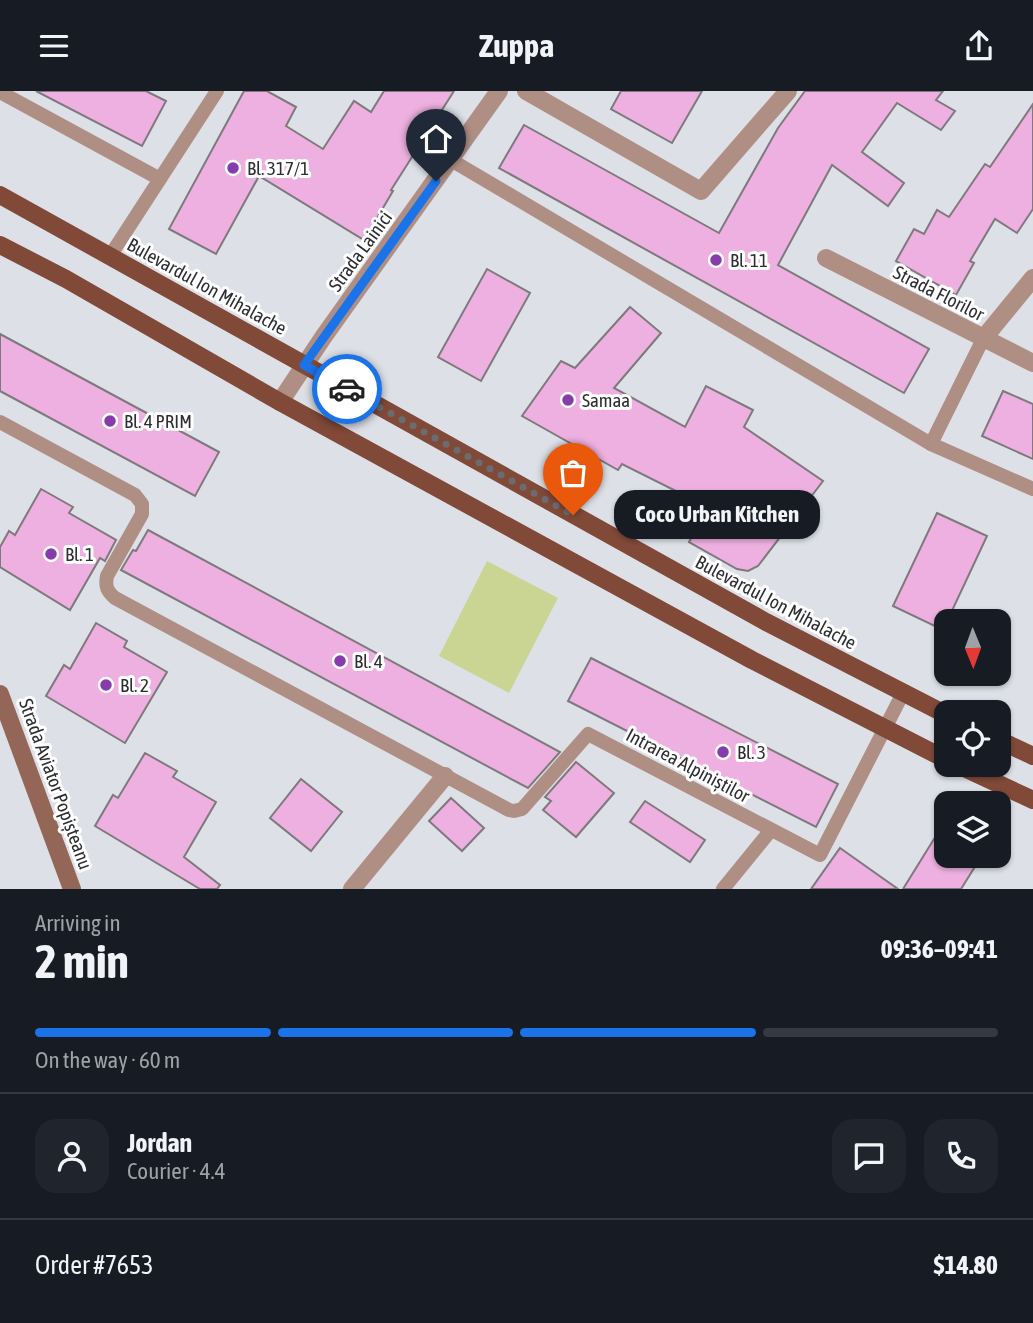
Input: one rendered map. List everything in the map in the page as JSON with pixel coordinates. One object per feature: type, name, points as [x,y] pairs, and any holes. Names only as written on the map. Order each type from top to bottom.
[{"type":"main road","name":"Bulevardul Ion Mihalache","points":[[0,195],[766,622],[934,709]]},
{"type":"main road","points":[[0,245],[66,279],[280,402],[764,667],[934,753]]},
{"type":"main road","points":[[1011,746],[1033,756]]},
{"type":"main road","points":[[984,777],[1033,800]]},
{"type":"street","name":"Strada Lainici","points":[[280,402],[499,91]]},
{"type":"street","points":[[526,91],[701,191],[788,91]]},
{"type":"street","name":"Strada Florilor","points":[[825,258],[1033,363]]},
{"type":"street","points":[[983,339],[1033,278]]},
{"type":"street","name":"Strada Aviator Popișteanu","points":[[0,694],[72,889]]},
{"type":"street","points":[[352,889],[445,776]]},
{"type":"lane","points":[[110,256],[217,91]]},
{"type":"lane","points":[[0,92],[160,179]]},
{"type":"lane","points":[[451,160],[932,444],[1033,489]]},
{"type":"lane","points":[[932,444],[983,339]]},
{"type":"lane","points":[[0,422],[140,500],[142,514],[107,576],[108,591],[115,598],[445,776]]},
{"type":"lane","points":[[885,729],[903,694]]},
{"type":"lane","name":"Intrarea Alpiniștilor","points":[[445,776],[509,810],[519,811],[588,734],[820,855],[885,729]]},
{"type":"lane","points":[[723,889],[771,830]]},
{"type":"green space","points":[[487,561],[558,598],[509,693],[439,656]]},
{"type":"building","points":[[36,91],[146,91],[166,101],[142,146]]},
{"type":"building","points":[[244,91],[267,91],[296,107],[286,126],[323,149],[354,101],[371,112],[384,91],[454,91],[391,190],[393,191],[364,240],[259,176],[216,254],[169,229]]},
{"type":"building","points":[[621,91],[702,91],[672,143],[611,109]]},
{"type":"building","points":[[805,91],[943,91],[936,100],[955,111],[941,130],[897,103],[862,152],[904,183],[888,206],[832,165],[778,265],[929,349],[904,393],[499,168],[524,125],[719,233],[778,128]]},
{"type":"building","points":[[1033,104],[1033,209],[1017,233],[995,219],[970,261],[974,263],[956,295],[896,261],[914,229],[924,234],[937,210],[949,217],[985,164],[990,167]]},
{"type":"building","points":[[487,269],[530,293],[481,381],[438,357]]},
{"type":"building","points":[[630,307],[661,333],[614,388],[685,427],[706,386],[753,410],[744,427],[823,481],[758,566],[748,571],[737,569],[689,542],[708,507],[622,464],[618,470],[522,416],[561,361],[575,368]]},
{"type":"building","name":"Bl. 4 PRIM","points":[[0,334],[219,452],[195,496],[0,391]]},
{"type":"building","points":[[1003,391],[1033,404],[1033,459],[982,436]]},
{"type":"building","name":"Bl. 1","points":[[41,489],[73,507],[69,513],[116,540],[105,561],[100,558],[70,610],[0,567],[0,547],[9,531],[15,535]]},
{"type":"building","points":[[937,513],[987,536],[953,609],[934,609],[934,626],[893,606]]},
{"type":"building","name":"Bl. 4","points":[[148,530],[560,752],[528,788],[121,570]]},
{"type":"building","name":"Bl. 2","points":[[96,623],[127,641],[124,647],[167,672],[125,743],[46,696],[64,665],[70,669]]},
{"type":"building","name":"Bl. 3","points":[[591,658],[838,784],[816,827],[568,701]]},
{"type":"building","points":[[145,753],[177,771],[173,777],[216,802],[184,857],[220,885],[217,889],[200,889],[95,826],[113,795],[118,798]]},
{"type":"building","points":[[576,762],[614,793],[576,837],[543,810],[551,801],[545,797]]},
{"type":"building","points":[[301,779],[342,812],[311,851],[270,818]]},
{"type":"building","points":[[451,798],[484,828],[462,851],[429,821]]},
{"type":"building","points":[[645,801],[705,840],[690,862],[630,822]]},
{"type":"building","points":[[934,839],[934,868],[974,868],[961,889],[903,889]]},
{"type":"building","points":[[840,848],[898,889],[811,889]]},
{"type":"way so far","points":[[347,389],[573,515]]},
{"type":"place","name":"Bl. 317/1","points":[[233,168]]},
{"type":"place","name":"Bl. 11","points":[[716,260]]},
{"type":"place","name":"Samaa","points":[[568,400]]},
{"type":"place","name":"Bl. 4 PRIM","points":[[110,421]]},
{"type":"place","name":"Coco Urban Kitchen","points":[[573,515]]},
{"type":"place","name":"Bl. 1","points":[[51,554]]},
{"type":"place","name":"Bl. 4","points":[[340,661]]},
{"type":"place","name":"Bl. 2","points":[[106,685]]},
{"type":"place","name":"Bl. 3","points":[[723,752]]},
{"type":"route","points":[[347,389],[304,365],[436,181]]}]
